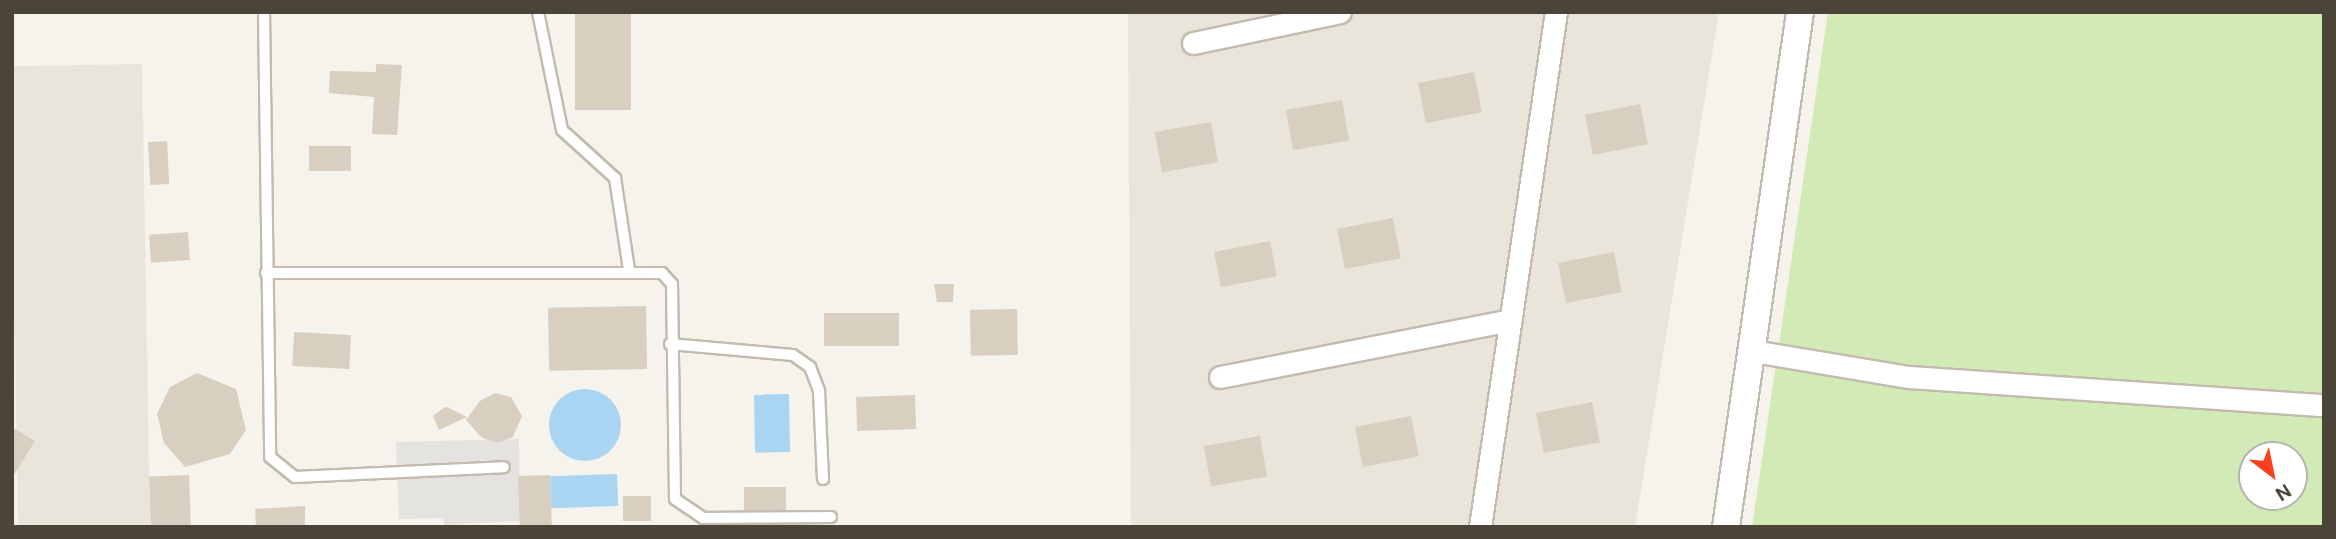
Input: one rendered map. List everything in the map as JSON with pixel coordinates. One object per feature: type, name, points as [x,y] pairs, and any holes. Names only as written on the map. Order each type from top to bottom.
[{"type":"street","points":[[1194,43],[1340,12]]},
{"type":"street","points":[[1480,527],[1556,12]]},
{"type":"street","points":[[1726,527],[1800,12]]},
{"type":"street","points":[[1220,377],[1510,320]]},
{"type":"street","points":[[1753,351],[1909,377],[2323,401]]},
{"type":"lane","points":[[264,12],[271,457],[279,470],[308,477],[504,467]]},
{"type":"lane","points":[[538,12],[562,130],[614,178],[629,269]]},
{"type":"lane","points":[[267,272],[629,269],[662,273],[671,284],[670,344],[675,499],[683,509],[703,518],[831,517]]},
{"type":"lane","points":[[670,344],[793,355],[810,367],[819,391],[823,480]]},
{"type":"shaded area","points":[[1128,12],[1719,12],[1635,527],[1131,527]]},
{"type":"shaded area","points":[[142,64],[150,527],[18,527],[12,66]]},
{"type":"shaded area","points":[[519,439],[520,521],[444,525],[443,518],[399,519],[396,442]]},
{"type":"green space","points":[[1828,12],[2324,12],[2324,527],[1752,527]]},
{"type":"water","points":[[585,389],[605,395],[615,405],[621,425],[615,445],[605,455],[585,461],[565,455],[555,445],[549,425],[555,405],[565,395]]},
{"type":"water","points":[[789,394],[790,452],[755,453],[754,395]]},
{"type":"water","points":[[617,474],[618,506],[551,508],[550,476]]},
{"type":"building","points":[[575,12],[631,12],[631,110],[575,110]]},
{"type":"building","points":[[376,64],[402,65],[397,135],[372,134],[374,97],[329,93],[330,71],[376,72]]},
{"type":"building","points":[[1474,72],[1482,112],[1426,123],[1418,83]]},
{"type":"building","points":[[1342,100],[1349,140],[1293,150],[1286,110]]},
{"type":"building","points":[[1640,104],[1648,144],[1593,155],[1585,115]]},
{"type":"building","points":[[1211,122],[1218,162],[1162,172],[1155,132]]},
{"type":"building","points":[[167,141],[169,184],[150,185],[148,142]]},
{"type":"building","points":[[309,146],[351,146],[351,171],[309,171]]},
{"type":"building","points":[[1393,218],[1401,258],[1345,269],[1337,229]]},
{"type":"building","points":[[188,232],[190,260],[151,263],[149,235]]},
{"type":"building","points":[[1270,241],[1277,276],[1221,287],[1214,252]]},
{"type":"building","points":[[1614,252],[1622,292],[1566,303],[1558,263]]},
{"type":"building","points":[[934,284],[954,284],[953,302],[937,302]]},
{"type":"building","points":[[646,306],[647,369],[549,371],[548,308]]},
{"type":"building","points":[[1017,309],[1018,355],[971,356],[970,310]]},
{"type":"building","points":[[824,313],[899,313],[899,346],[824,346]]},
{"type":"building","points":[[294,332],[351,335],[349,369],[292,366]]},
{"type":"building","points":[[197,373],[236,389],[246,430],[230,454],[185,467],[164,443],[157,414],[170,387]]},
{"type":"building","points":[[495,393],[511,397],[522,416],[513,437],[498,443],[482,438],[466,420],[480,401]]},
{"type":"building","points":[[915,395],[916,429],[857,431],[856,397]]},
{"type":"building","points":[[1592,402],[1600,442],[1544,453],[1536,413]]},
{"type":"building","points":[[445,407],[467,417],[439,430],[433,416]]},
{"type":"building","points":[[1411,416],[1419,456],[1363,467],[1355,427]]},
{"type":"building","points":[[12,427],[35,441],[12,478]]},
{"type":"building","points":[[1260,436],[1267,476],[1211,486],[1204,446]]},
{"type":"building","points":[[189,475],[191,527],[151,527],[149,476]]},
{"type":"building","points":[[550,475],[552,527],[520,527],[518,476]]},
{"type":"building","points":[[744,487],[786,487],[786,510],[744,510]]},
{"type":"building","points":[[623,496],[651,496],[651,521],[623,521]]},
{"type":"building","points":[[305,506],[305,527],[256,527],[255,509]]}]
